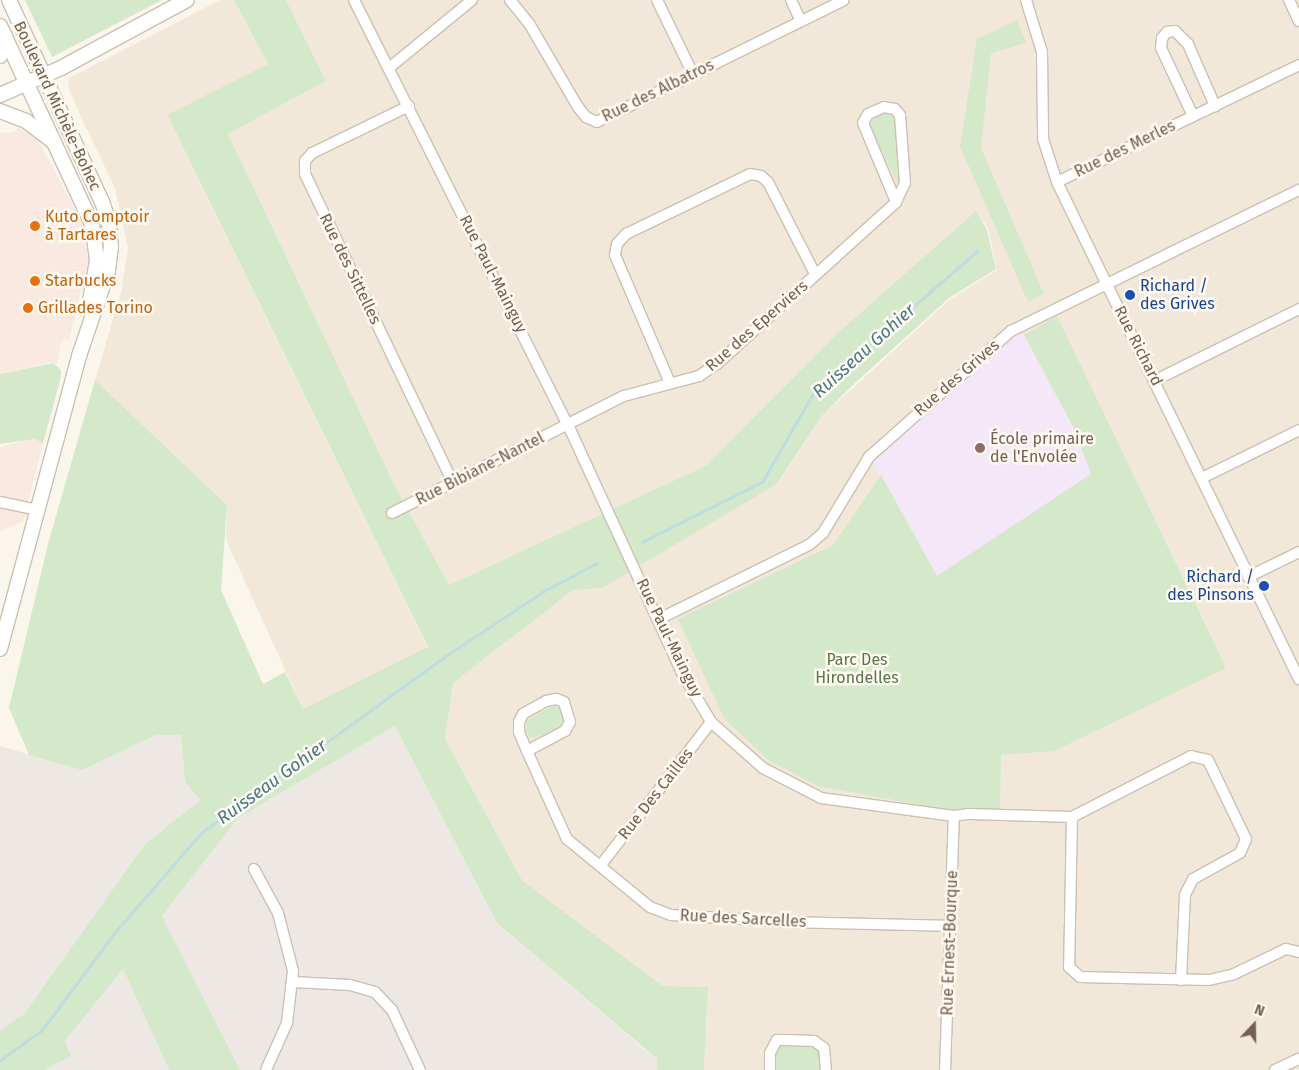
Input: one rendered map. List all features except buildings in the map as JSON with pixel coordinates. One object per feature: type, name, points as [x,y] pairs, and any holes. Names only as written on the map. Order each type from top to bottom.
[{"type":"street","name":"Boulevard Michèle-Bohec","points":[[0,649],[79,356],[109,265],[111,233],[102,202],[9,0]]},
{"type":"street","points":[[0,95],[43,75],[188,0]]},
{"type":"street","name":"Rue Paul-Mainguy","points":[[354,0],[568,425],[659,618],[681,671],[711,722],[763,768],[821,798],[954,816],[970,814],[1072,817],[1192,756],[1208,760],[1246,839],[1240,853],[1193,879],[1185,896],[1181,980]]},
{"type":"street","points":[[389,68],[406,57],[472,0]]},
{"type":"street","name":"Rue des Albatros","points":[[510,0],[530,25],[578,107],[586,116],[597,122],[844,0]]},
{"type":"street","points":[[657,0],[693,74]]},
{"type":"street","points":[[790,0],[801,22]]},
{"type":"street","name":"Rue Richard","points":[[1026,0],[1042,52],[1043,139],[1057,182],[1156,380],[1248,577],[1298,674]]},
{"type":"street","points":[[1289,0],[1299,21]]},
{"type":"street","name":"Boulevard Michèle-Bohec","points":[[2,31],[28,82],[89,214],[97,247],[95,275],[79,356]]},
{"type":"street","points":[[0,56],[2,31]]},
{"type":"street","name":"Rue des Merles","points":[[1193,116],[1161,48],[1162,38],[1167,32],[1175,31],[1188,44],[1215,106]]},
{"type":"street","name":"Rue des Merles","points":[[1057,182],[1299,65]]},
{"type":"street","name":"Rue des Sittelles","points":[[409,106],[312,153],[305,161],[305,174],[452,481]]},
{"type":"street","name":"Rue des Eperviers","points":[[568,425],[624,396],[699,376],[717,364],[896,202],[905,183],[900,115],[895,109],[884,107],[868,114],[863,123],[896,202]]},
{"type":"street","points":[[0,112],[26,121],[56,144]]},
{"type":"street","points":[[670,383],[615,255],[617,244],[626,234],[750,174],[760,176],[768,182],[815,274]]},
{"type":"street","name":"Rue des Grives","points":[[659,618],[809,545],[823,533],[869,457],[1011,331],[1299,190]]},
{"type":"street","points":[[1156,380],[1299,309]]},
{"type":"street","name":"Rue Bibiane-Nantel","points":[[392,513],[452,481],[568,425]]},
{"type":"street","points":[[1202,478],[1299,430]]},
{"type":"street","points":[[0,502],[37,510]]},
{"type":"street","points":[[1248,577],[1299,552]]},
{"type":"street","name":"Rue des Sarcelles","points":[[527,750],[565,731],[570,722],[564,702],[556,699],[546,701],[523,714],[519,732],[527,750],[567,838],[650,906],[671,915],[791,922],[951,926]]},
{"type":"street","name":"Rue Des Cailles","points":[[600,865],[711,722]]},
{"type":"street","name":"Rue Ernest-Bourque","points":[[946,1070],[954,816]]},
{"type":"street","points":[[1072,817],[1069,967],[1080,976],[1209,980],[1234,974],[1286,949],[1299,952]]},
{"type":"street","points":[[254,869],[283,925],[292,960],[293,982],[286,1023],[266,1070]]},
{"type":"street","points":[[293,982],[350,985],[375,992],[392,1010],[420,1070]]},
{"type":"street","points":[[770,1070],[770,1053],[777,1040],[814,1041],[824,1048],[826,1070]]},
{"type":"street","points":[[1276,1070],[1299,1059]]},
{"type":"shaded area","points":[[220,0],[234,0],[268,64],[167,116],[428,648],[303,709],[226,540],[227,505],[95,380],[121,292],[128,248],[115,188],[80,115],[68,86],[69,78]]},
{"type":"shaded area","points":[[286,0],[1299,0],[1299,1070],[704,1070],[708,987],[663,986],[522,880],[445,739],[453,683],[573,590],[598,583],[778,484],[821,417],[949,300],[997,270],[988,228],[977,213],[707,465],[449,585],[395,486],[228,134],[326,81]]},
{"type":"shaded area","points":[[19,128],[38,140],[78,215],[86,237],[88,263],[69,340],[65,339],[61,345],[57,364],[51,362],[0,374],[0,133],[13,132]]},
{"type":"shaded area","name":"École primaire de l'Envolée","points":[[1011,331],[1024,335],[1075,430],[1092,474],[937,577],[869,457]]},
{"type":"shaded area","points":[[35,438],[43,443],[23,522],[0,531],[0,447]]},
{"type":"shaded area","points":[[395,726],[497,923],[657,1060],[657,1070],[240,1070],[162,916],[238,818]]},
{"type":"shaded area","points":[[156,735],[181,735],[185,782],[200,800],[145,844],[24,1014],[0,1030],[0,746],[82,770]]},
{"type":"shaded area","points":[[123,969],[169,1070],[44,1070],[71,1056],[65,1041]]},
{"type":"green space","points":[[25,0],[162,0],[52,57]]},
{"type":"green space","points":[[234,0],[286,0],[326,81],[228,134],[395,486],[449,585],[707,465],[838,333],[976,211],[987,230],[996,269],[949,298],[854,384],[821,417],[777,484],[602,588],[573,590],[453,683],[445,739],[522,880],[663,986],[708,987],[704,1070],[657,1070],[657,1059],[497,923],[395,726],[238,818],[162,916],[240,1070],[169,1070],[123,969],[65,1041],[71,1056],[44,1070],[0,1070],[0,1030],[24,1014],[145,844],[200,800],[185,782],[181,735],[156,735],[82,770],[29,755],[9,708],[48,544],[95,380],[227,505],[221,590],[263,684],[285,672],[303,709],[428,647],[167,115],[268,64]]},
{"type":"green space","points":[[1017,20],[1026,43],[991,53],[981,148],[1044,294],[1028,302],[960,146],[977,39]]},
{"type":"green space","points":[[885,112],[893,114],[895,120],[898,184],[870,127],[874,117]]},
{"type":"green space","name":"Parc Des Hirondelles","points":[[1057,316],[1226,668],[1054,751],[1001,755],[1000,815],[953,811],[818,786],[768,760],[724,718],[678,619],[833,545],[881,475],[937,576],[1091,474],[1075,430],[1024,335]]},
{"type":"green space","points":[[53,363],[61,370],[61,377],[43,443],[35,439],[0,444],[0,374]]},
{"type":"green space","points":[[552,706],[560,708],[564,714],[563,726],[538,737],[529,737],[525,728],[527,720]]},
{"type":"green space","points":[[777,1040],[824,1048],[826,1070],[770,1070]]},
{"type":"waterway","name":"Ruisseau Gohier","points":[[642,542],[762,482],[812,395],[978,250]]},
{"type":"waterway","name":"Ruisseau Gohier","points":[[0,1060],[42,1030],[115,932],[201,833],[450,653],[544,591],[597,563]]},
{"type":"place","name":"Kuto Comptoir à Tartares","points":[[35,226]]},
{"type":"place","name":"Starbucks","points":[[35,281]]},
{"type":"place","name":"Richard / des Grives","points":[[1130,295]]},
{"type":"place","name":"Grillades Torino","points":[[28,308]]},
{"type":"place","name":"École primaire de l'Envolée","points":[[980,448]]},
{"type":"place","name":"Richard / des Pinsons","points":[[1264,586]]}]
